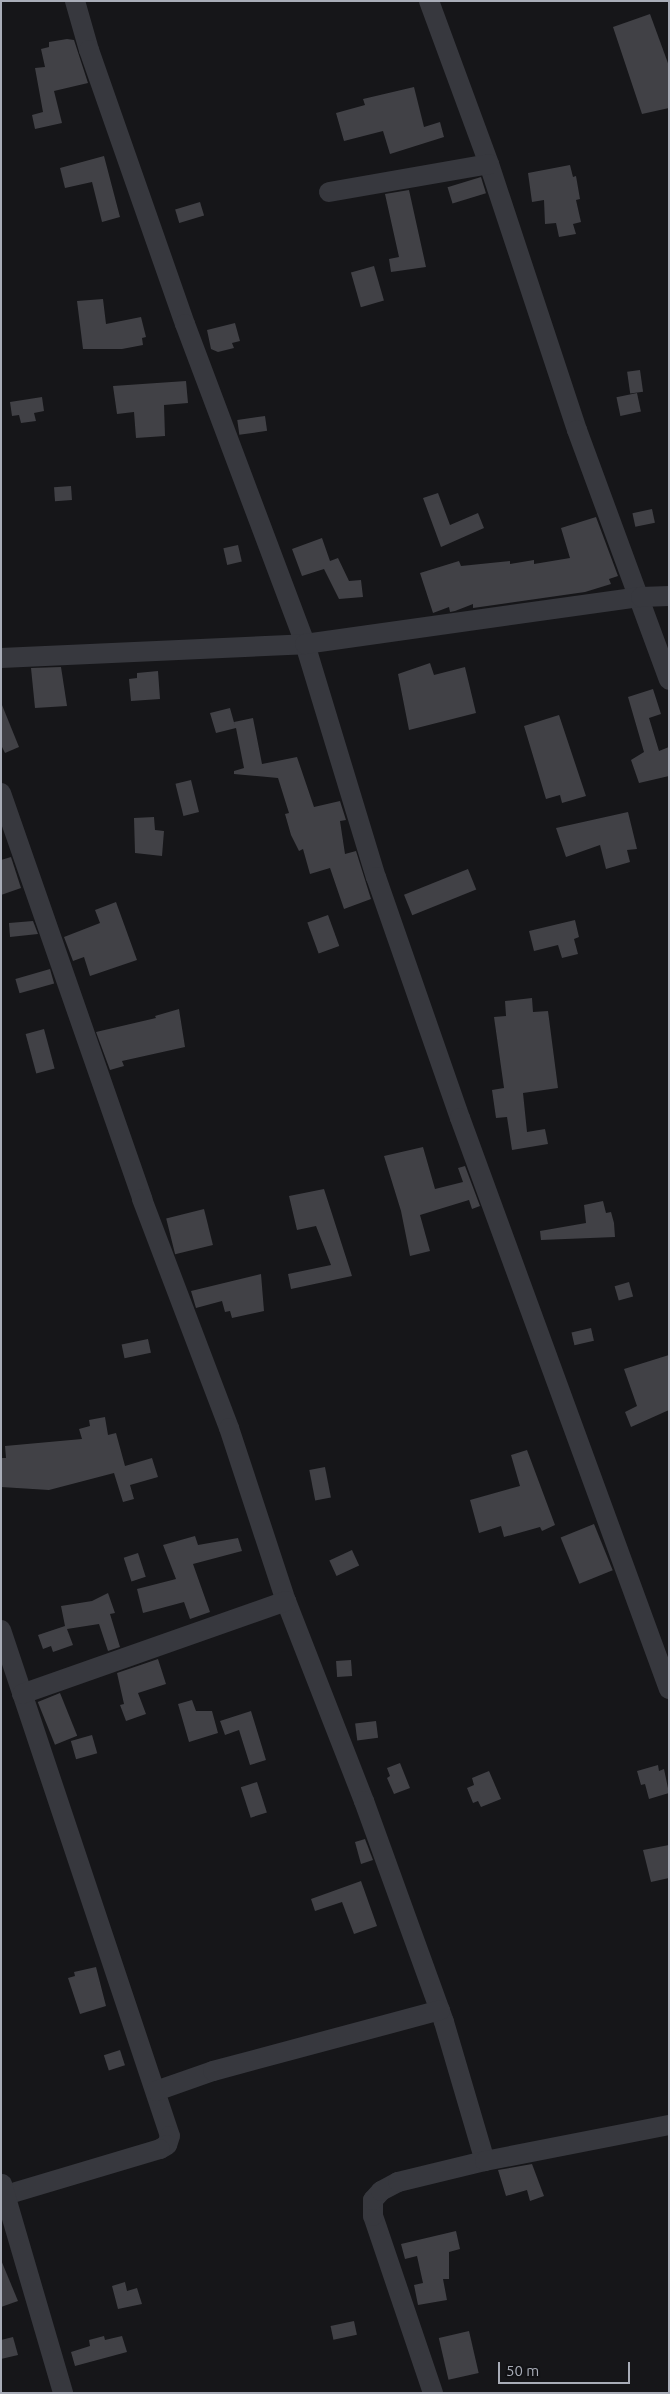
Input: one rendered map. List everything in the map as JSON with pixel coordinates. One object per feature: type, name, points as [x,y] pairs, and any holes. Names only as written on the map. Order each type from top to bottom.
[{"type":"street","points":[[75,1],[89,50],[185,324],[305,644],[402,951],[669,1689]]},
{"type":"street","points":[[429,1],[488,164],[577,430],[641,597],[669,680]]},
{"type":"street","points":[[329,192],[488,164]]},
{"type":"street","points":[[1,658],[305,644],[641,597],[669,596]]},
{"type":"street","points":[[1,793],[142,1198],[229,1428],[286,1601],[364,1801],[440,2010],[485,2161]]},
{"type":"street","points":[[22,1694],[286,1601]]},
{"type":"street","points":[[1,1630],[170,2136],[167,2145],[160,2149],[4,2188],[63,2393]]},
{"type":"street","points":[[156,2091],[213,2071],[440,2010]]},
{"type":"street","points":[[433,2393],[374,2216],[373,2200],[381,2191],[398,2182],[485,2161],[669,2125]]},
{"type":"building","points":[[650,14],[669,66],[669,108],[642,114],[613,27]]},
{"type":"building","points":[[67,39],[74,40],[88,83],[54,91],[62,123],[35,129],[32,115],[43,112],[35,68],[45,67],[41,49],[49,47],[49,42]]},
{"type":"building","points":[[414,87],[424,127],[440,122],[444,137],[390,154],[383,131],[344,141],[336,113],[365,105],[363,99]]},
{"type":"building","points":[[104,156],[120,217],[102,222],[92,182],[65,188],[60,168]]},
{"type":"building","points":[[570,165],[573,177],[576,176],[580,199],[576,200],[581,222],[573,224],[576,234],[559,237],[556,223],[545,224],[544,200],[532,202],[528,173]]},
{"type":"building","points":[[481,177],[486,193],[452,203],[448,187]]},
{"type":"building","points":[[409,190],[426,267],[391,272],[389,259],[399,257],[385,194]]},
{"type":"building","points":[[200,202],[204,215],[179,223],[175,210]]},
{"type":"building","points":[[374,266],[384,301],[361,307],[351,273]]},
{"type":"building","points":[[103,299],[106,324],[141,317],[146,337],[142,338],[143,345],[122,349],[83,349],[77,301]]},
{"type":"building","points":[[235,323],[240,341],[232,343],[234,348],[218,352],[211,349],[207,330]]},
{"type":"building","points":[[640,370],[643,392],[630,394],[627,372]]},
{"type":"building","points":[[186,381],[188,403],[164,405],[165,436],[136,438],[134,412],[117,414],[113,386]]},
{"type":"building","points":[[637,393],[641,412],[620,416],[616,397]]},
{"type":"building","points":[[42,397],[44,411],[34,413],[36,421],[21,423],[19,415],[12,416],[10,402]]},
{"type":"building","points":[[265,416],[267,431],[239,435],[237,420]]},
{"type":"building","points":[[71,486],[72,500],[55,501],[54,487]]},
{"type":"building","points":[[438,493],[450,525],[478,513],[484,528],[441,547],[423,498]]},
{"type":"building","points":[[652,509],[655,523],[635,527],[632,513]]},
{"type":"building","points":[[596,517],[618,576],[609,579],[611,584],[585,592],[473,608],[473,604],[450,612],[449,607],[433,613],[420,573],[459,561],[461,566],[510,561],[510,564],[534,560],[534,564],[570,558],[561,528]]},
{"type":"building","points":[[322,538],[330,561],[338,558],[349,581],[361,580],[363,597],[339,599],[324,569],[302,576],[292,549]]},
{"type":"building","points":[[238,545],[242,562],[227,565],[223,548]]},
{"type":"building","points":[[430,663],[434,675],[465,667],[476,713],[409,730],[398,674]]},
{"type":"building","points":[[61,667],[67,706],[35,708],[31,668]]},
{"type":"building","points":[[158,671],[160,699],[131,701],[129,679],[137,678],[137,673]]},
{"type":"building","points":[[653,689],[661,714],[649,718],[659,751],[669,747],[669,776],[639,783],[631,760],[644,752],[628,697]]},
{"type":"building","points":[[2,705],[19,747],[5,753],[1,745]]},
{"type":"building","points":[[230,708],[235,726],[234,722],[253,718],[262,764],[297,757],[314,807],[340,801],[346,820],[340,821],[345,854],[356,851],[371,899],[344,909],[330,868],[310,874],[303,849],[299,851],[291,835],[285,814],[289,813],[278,778],[234,774],[234,771],[244,768],[236,728],[216,733],[210,713]]},
{"type":"building","points":[[559,715],[586,796],[562,803],[560,795],[546,799],[524,726]]},
{"type":"building","points":[[191,780],[199,812],[183,816],[175,784]]},
{"type":"building","points":[[628,812],[637,849],[627,850],[630,862],[606,869],[600,845],[566,857],[556,828]]},
{"type":"building","points":[[154,817],[155,830],[164,831],[162,856],[135,853],[134,818]]},
{"type":"building","points":[[11,857],[21,888],[1,895],[1,860]]},
{"type":"building","points":[[468,869],[476,889],[412,915],[404,895]]},
{"type":"building","points":[[116,902],[137,960],[90,976],[84,957],[73,961],[64,937],[100,923],[95,910]]},
{"type":"building","points":[[328,915],[339,946],[319,954],[307,923]]},
{"type":"building","points":[[575,920],[579,937],[574,939],[578,954],[562,958],[558,945],[534,951],[529,931]]},
{"type":"building","points":[[33,921],[38,934],[10,937],[9,923]]},
{"type":"building","points":[[50,969],[54,983],[20,993],[15,979]]},
{"type":"building","points":[[532,998],[533,1012],[548,1011],[558,1088],[523,1093],[527,1132],[545,1129],[548,1144],[512,1150],[507,1117],[496,1118],[492,1090],[504,1088],[494,1017],[506,1016],[505,1001]]},
{"type":"building","points":[[179,1009],[185,1047],[122,1061],[124,1066],[110,1070],[96,1032],[156,1018],[155,1016]]},
{"type":"building","points":[[44,1029],[55,1069],[36,1074],[26,1034]]},
{"type":"building","points":[[423,1147],[435,1189],[463,1182],[458,1168],[465,1166],[480,1206],[472,1209],[469,1200],[420,1215],[430,1251],[410,1256],[401,1211],[384,1156]]},
{"type":"building","points":[[324,1189],[352,1276],[291,1289],[288,1274],[331,1265],[316,1226],[297,1230],[289,1196]]},
{"type":"building","points":[[603,1201],[606,1213],[611,1212],[615,1237],[541,1240],[540,1231],[586,1223],[584,1205]]},
{"type":"building","points":[[204,1209],[213,1245],[175,1254],[166,1218]]},
{"type":"building","points":[[261,1274],[264,1311],[232,1318],[230,1311],[225,1312],[222,1301],[196,1308],[191,1291]]},
{"type":"building","points":[[629,1282],[633,1296],[619,1301],[615,1286]]},
{"type":"building","points":[[591,1328],[594,1341],[574,1345],[572,1332]]},
{"type":"building","points":[[148,1339],[151,1353],[125,1358],[122,1345]]},
{"type":"building","points":[[669,1355],[669,1410],[631,1427],[625,1412],[637,1406],[624,1369]]},
{"type":"building","points":[[105,1417],[108,1435],[116,1433],[125,1466],[152,1458],[158,1477],[130,1485],[134,1499],[123,1502],[114,1473],[49,1490],[1,1487],[1,1458],[6,1458],[5,1446],[82,1439],[79,1429],[90,1426],[89,1420]]},
{"type":"building","points":[[527,1450],[555,1525],[542,1531],[540,1527],[504,1537],[501,1526],[479,1533],[470,1500],[520,1486],[511,1455]]},
{"type":"building","points":[[325,1467],[331,1497],[315,1500],[309,1470]]},
{"type":"building","points":[[594,1524],[613,1570],[579,1584],[561,1537]]},
{"type":"building","points":[[195,1536],[198,1545],[238,1538],[242,1551],[193,1564],[210,1612],[190,1619],[184,1602],[143,1613],[137,1589],[176,1579],[163,1545]]},
{"type":"building","points":[[352,1550],[359,1565],[337,1576],[329,1561]]},
{"type":"building","points":[[138,1553],[146,1577],[131,1581],[124,1558]]},
{"type":"building","points":[[108,1593],[115,1613],[110,1614],[120,1647],[108,1651],[99,1624],[67,1629],[73,1645],[53,1652],[51,1646],[43,1649],[38,1635],[65,1626],[61,1606],[92,1601]]},
{"type":"building","points":[[158,1659],[166,1684],[138,1693],[146,1714],[126,1721],[120,1705],[124,1704],[117,1673]]},
{"type":"building","points":[[351,1660],[352,1676],[337,1677],[336,1661]]},
{"type":"building","points":[[60,1693],[77,1736],[55,1745],[38,1702]]},
{"type":"building","points":[[192,1700],[196,1711],[212,1711],[218,1733],[189,1742],[178,1704]]},
{"type":"building","points":[[251,1711],[266,1760],[250,1765],[239,1730],[225,1735],[220,1721]]},
{"type":"building","points":[[376,1721],[378,1738],[357,1740],[355,1724]]},
{"type":"building","points":[[92,1735],[97,1753],[76,1759],[71,1741]]},
{"type":"building","points":[[400,1763],[410,1788],[394,1794],[387,1778],[390,1776],[387,1768]]},
{"type":"building","points":[[658,1765],[659,1771],[664,1769],[669,1793],[649,1799],[645,1784],[641,1785],[637,1771]]},
{"type":"building","points":[[489,1771],[501,1799],[481,1807],[478,1801],[473,1803],[467,1788],[474,1785],[472,1778]]},
{"type":"building","points":[[257,1782],[267,1812],[251,1818],[241,1787]]},
{"type":"building","points":[[365,1839],[373,1860],[361,1864],[355,1842]]},
{"type":"building","points":[[669,1845],[669,1878],[651,1882],[643,1850]]},
{"type":"building","points":[[361,1881],[377,1926],[354,1934],[342,1902],[315,1911],[311,1899]]},
{"type":"building","points":[[96,1967],[106,2006],[80,2014],[68,1978],[75,1976],[74,1972]]},
{"type":"building","points":[[120,2050],[125,2065],[109,2070],[104,2055]]},
{"type":"building","points":[[532,2164],[544,2196],[530,2201],[527,2190],[506,2196],[498,2170]]},
{"type":"building","points":[[456,2231],[460,2249],[449,2252],[449,2279],[443,2279],[447,2300],[418,2305],[414,2285],[423,2283],[417,2256],[405,2259],[401,2244]]},
{"type":"building","points":[[1,2260],[18,2301],[1,2307]]},
{"type":"building","points":[[125,2282],[127,2291],[137,2288],[142,2304],[118,2309],[112,2286]]},
{"type":"building","points":[[354,2321],[357,2335],[333,2340],[331,2326]]},
{"type":"building","points":[[469,2331],[479,2373],[448,2380],[439,2338]]},
{"type":"building","points":[[104,2336],[105,2340],[122,2336],[127,2352],[75,2366],[71,2352],[90,2346],[89,2340]]},
{"type":"building","points":[[13,2337],[18,2355],[1,2359],[1,2340]]}]
